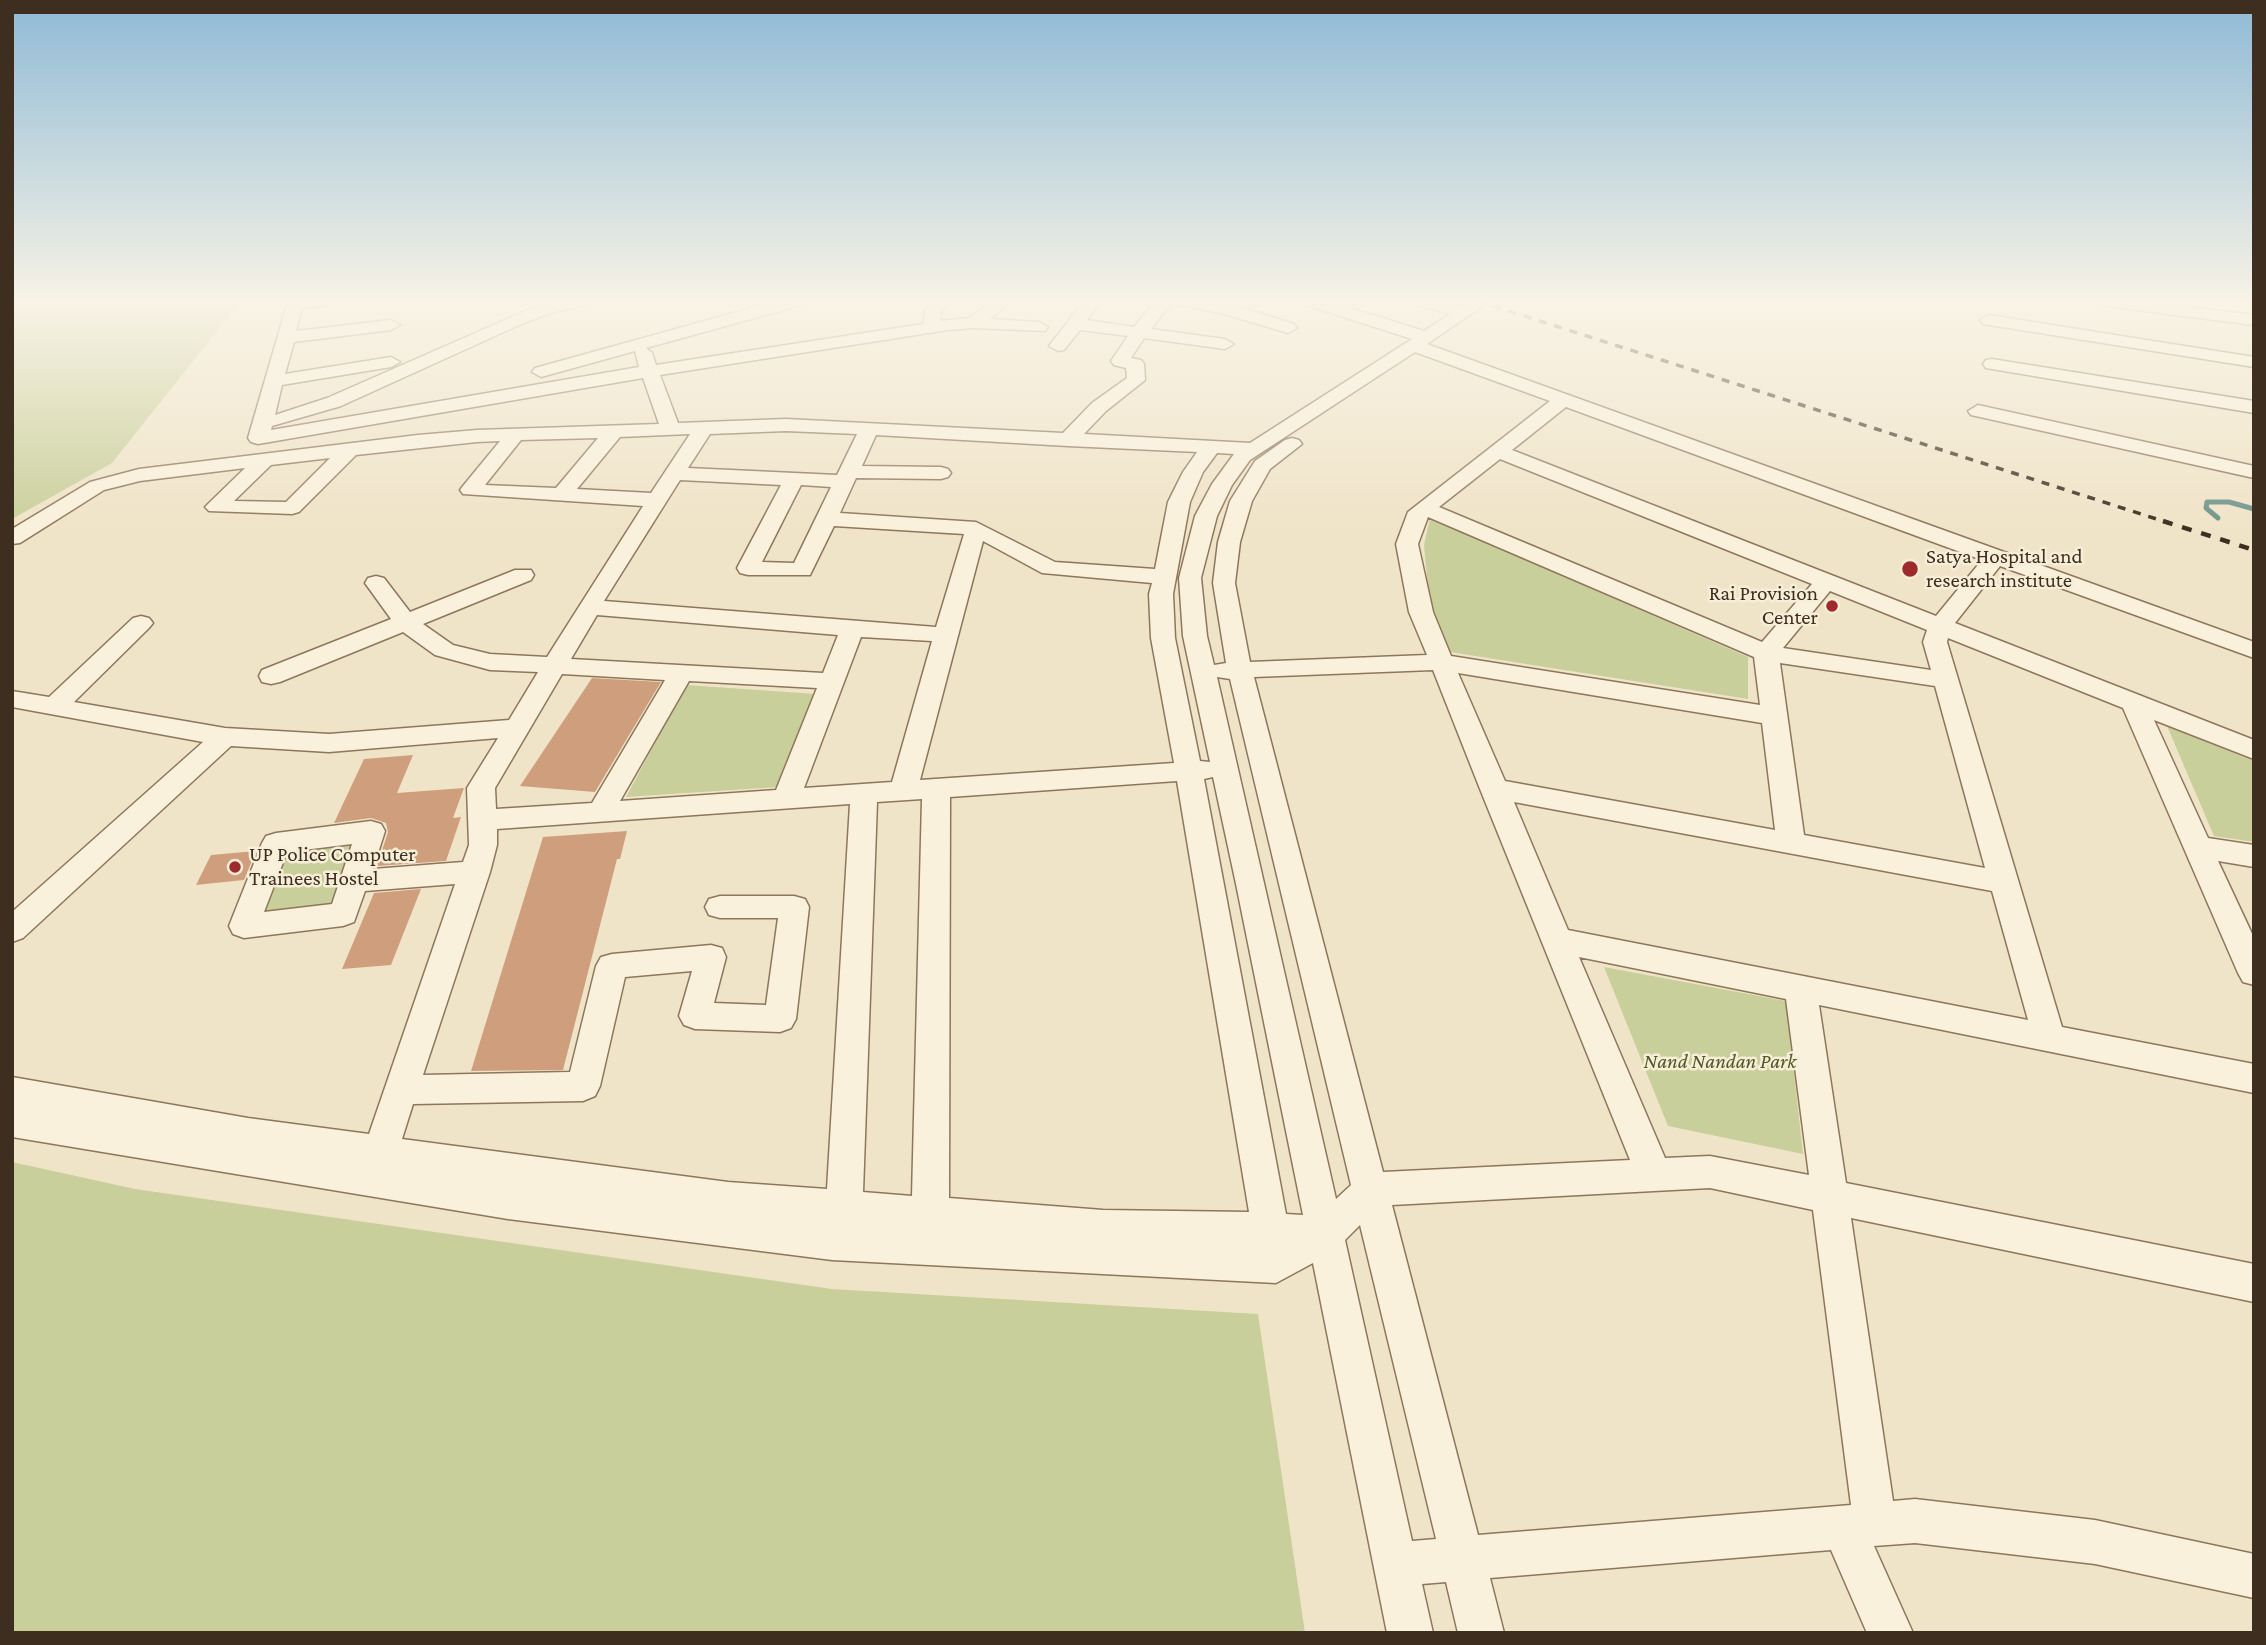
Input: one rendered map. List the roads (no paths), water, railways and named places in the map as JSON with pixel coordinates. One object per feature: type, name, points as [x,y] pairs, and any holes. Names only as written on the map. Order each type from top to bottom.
[{"type":"street","points":[[275,378],[260,432],[259,460],[216,507],[292,508],[350,449]]},
{"type":"street","points":[[274,381],[284,378]]},
{"type":"street","points":[[260,432],[334,402],[358,378]]},
{"type":"street","points":[[542,378],[545,387]]},
{"type":"street","points":[[260,432],[606,378]]},
{"type":"street","points":[[652,378],[671,429]]},
{"type":"street","points":[[1068,440],[1099,407],[1136,378]]},
{"type":"street","points":[[1370,378],[1243,456],[1222,484],[1206,516],[1190,578],[1195,636],[1409,1633]]},
{"type":"street","points":[[1380,378],[1262,465],[1241,501],[1229,542],[1224,583],[1240,671],[1481,1633]]},
{"type":"street","points":[[1508,378],[2254,651]]},
{"type":"street","points":[[2076,378],[2254,407]]},
{"type":"street","points":[[1564,400],[1419,512],[1407,544],[1421,612],[1654,1174]]},
{"type":"street","points":[[1978,411],[2254,472]]},
{"type":"street","points":[[12,538],[97,486],[139,475],[418,441],[786,425],[1252,449]]},
{"type":"street","points":[[375,1166],[483,845],[481,788],[589,607],[704,428]]},
{"type":"street","points":[[794,479],[748,568],[802,570],[869,429]]},
{"type":"street","points":[[562,495],[614,431]]},
{"type":"street","points":[[515,435],[470,490],[657,500]]},
{"type":"street","points":[[1211,447],[1193,472],[1179,502],[1161,594],[1163,638],[1276,1265]]},
{"type":"street","points":[[1497,451],[2254,750]]},
{"type":"street","points":[[674,474],[794,479],[940,473]]},
{"type":"street","points":[[1424,508],[1766,653],[1946,680]]},
{"type":"street","points":[[828,519],[976,528],[1050,568],[1164,577]]},
{"type":"street","points":[[902,791],[976,528]]},
{"type":"street","points":[[1996,557],[1940,626],[1934,642],[2049,1038]]},
{"type":"street","points":[[271,676],[523,575]]},
{"type":"street","points":[[1791,842],[1766,653],[1826,581]]},
{"type":"street","points":[[376,583],[405,622],[444,650],[490,662],[832,681]]},
{"type":"street","points":[[589,607],[946,635]]},
{"type":"street","points":[[55,706],[141,623]]},
{"type":"street","points":[[786,799],[852,629]]},
{"type":"street","points":[[1203,671],[1441,662],[1774,716]]},
{"type":"street","points":[[600,812],[681,673]]},
{"type":"street","points":[[12,699],[225,737],[329,743],[517,728]]},
{"type":"street","points":[[2133,702],[2254,973]]},
{"type":"street","points":[[12,930],[225,737]]},
{"type":"street","points":[[482,820],[1225,769]]},
{"type":"street","points":[[930,1231],[936,789]]},
{"type":"street","points":[[1494,789],[2004,882]]},
{"type":"street","points":[[841,1225],[864,794]]},
{"type":"street","points":[[371,831],[355,881],[343,914],[244,926],[276,843],[371,831]]},
{"type":"street","points":[[2197,847],[2254,856]]},
{"type":"street","points":[[355,881],[475,872]]},
{"type":"street","points":[[400,1090],[583,1086],[612,966],[711,957],[695,1016],[780,1019],[794,907],[720,908]]},
{"type":"street","points":[[1557,940],[2254,1079]]},
{"type":"street","points":[[1801,989],[1829,1196],[1860,1527],[1890,1633]]},
{"type":"street","points":[[12,1092],[248,1133],[508,1202],[930,1231],[1276,1265],[1325,1235],[1371,1189],[1710,1172],[2254,1283]]},
{"type":"street","points":[[12,1122],[375,1166]]},
{"type":"street","points":[[930,1231],[1103,1227],[1271,1230],[1325,1235]]},
{"type":"street","points":[[1395,1564],[1915,1521],[2095,1542],[2251,1580]]},
{"type":"waterway","points":[[2218,518],[2206,508],[2207,502],[2229,502],[2254,509]]},
{"type":"railway","points":[[1717,378],[2169,523]]},
{"type":"railway","points":[[2163,521],[2254,550]]},
{"type":"place","name":"Satya Hospital and research institute","points":[[1910,569]]},
{"type":"place","name":"Rai Provision Center","points":[[1832,606]]},
{"type":"place","name":"UP Police Computer Trainees Hostel","points":[[235,867]]},
{"type":"park label","name":"Nand Nandan Park","points":[[1720,1062]]}]
